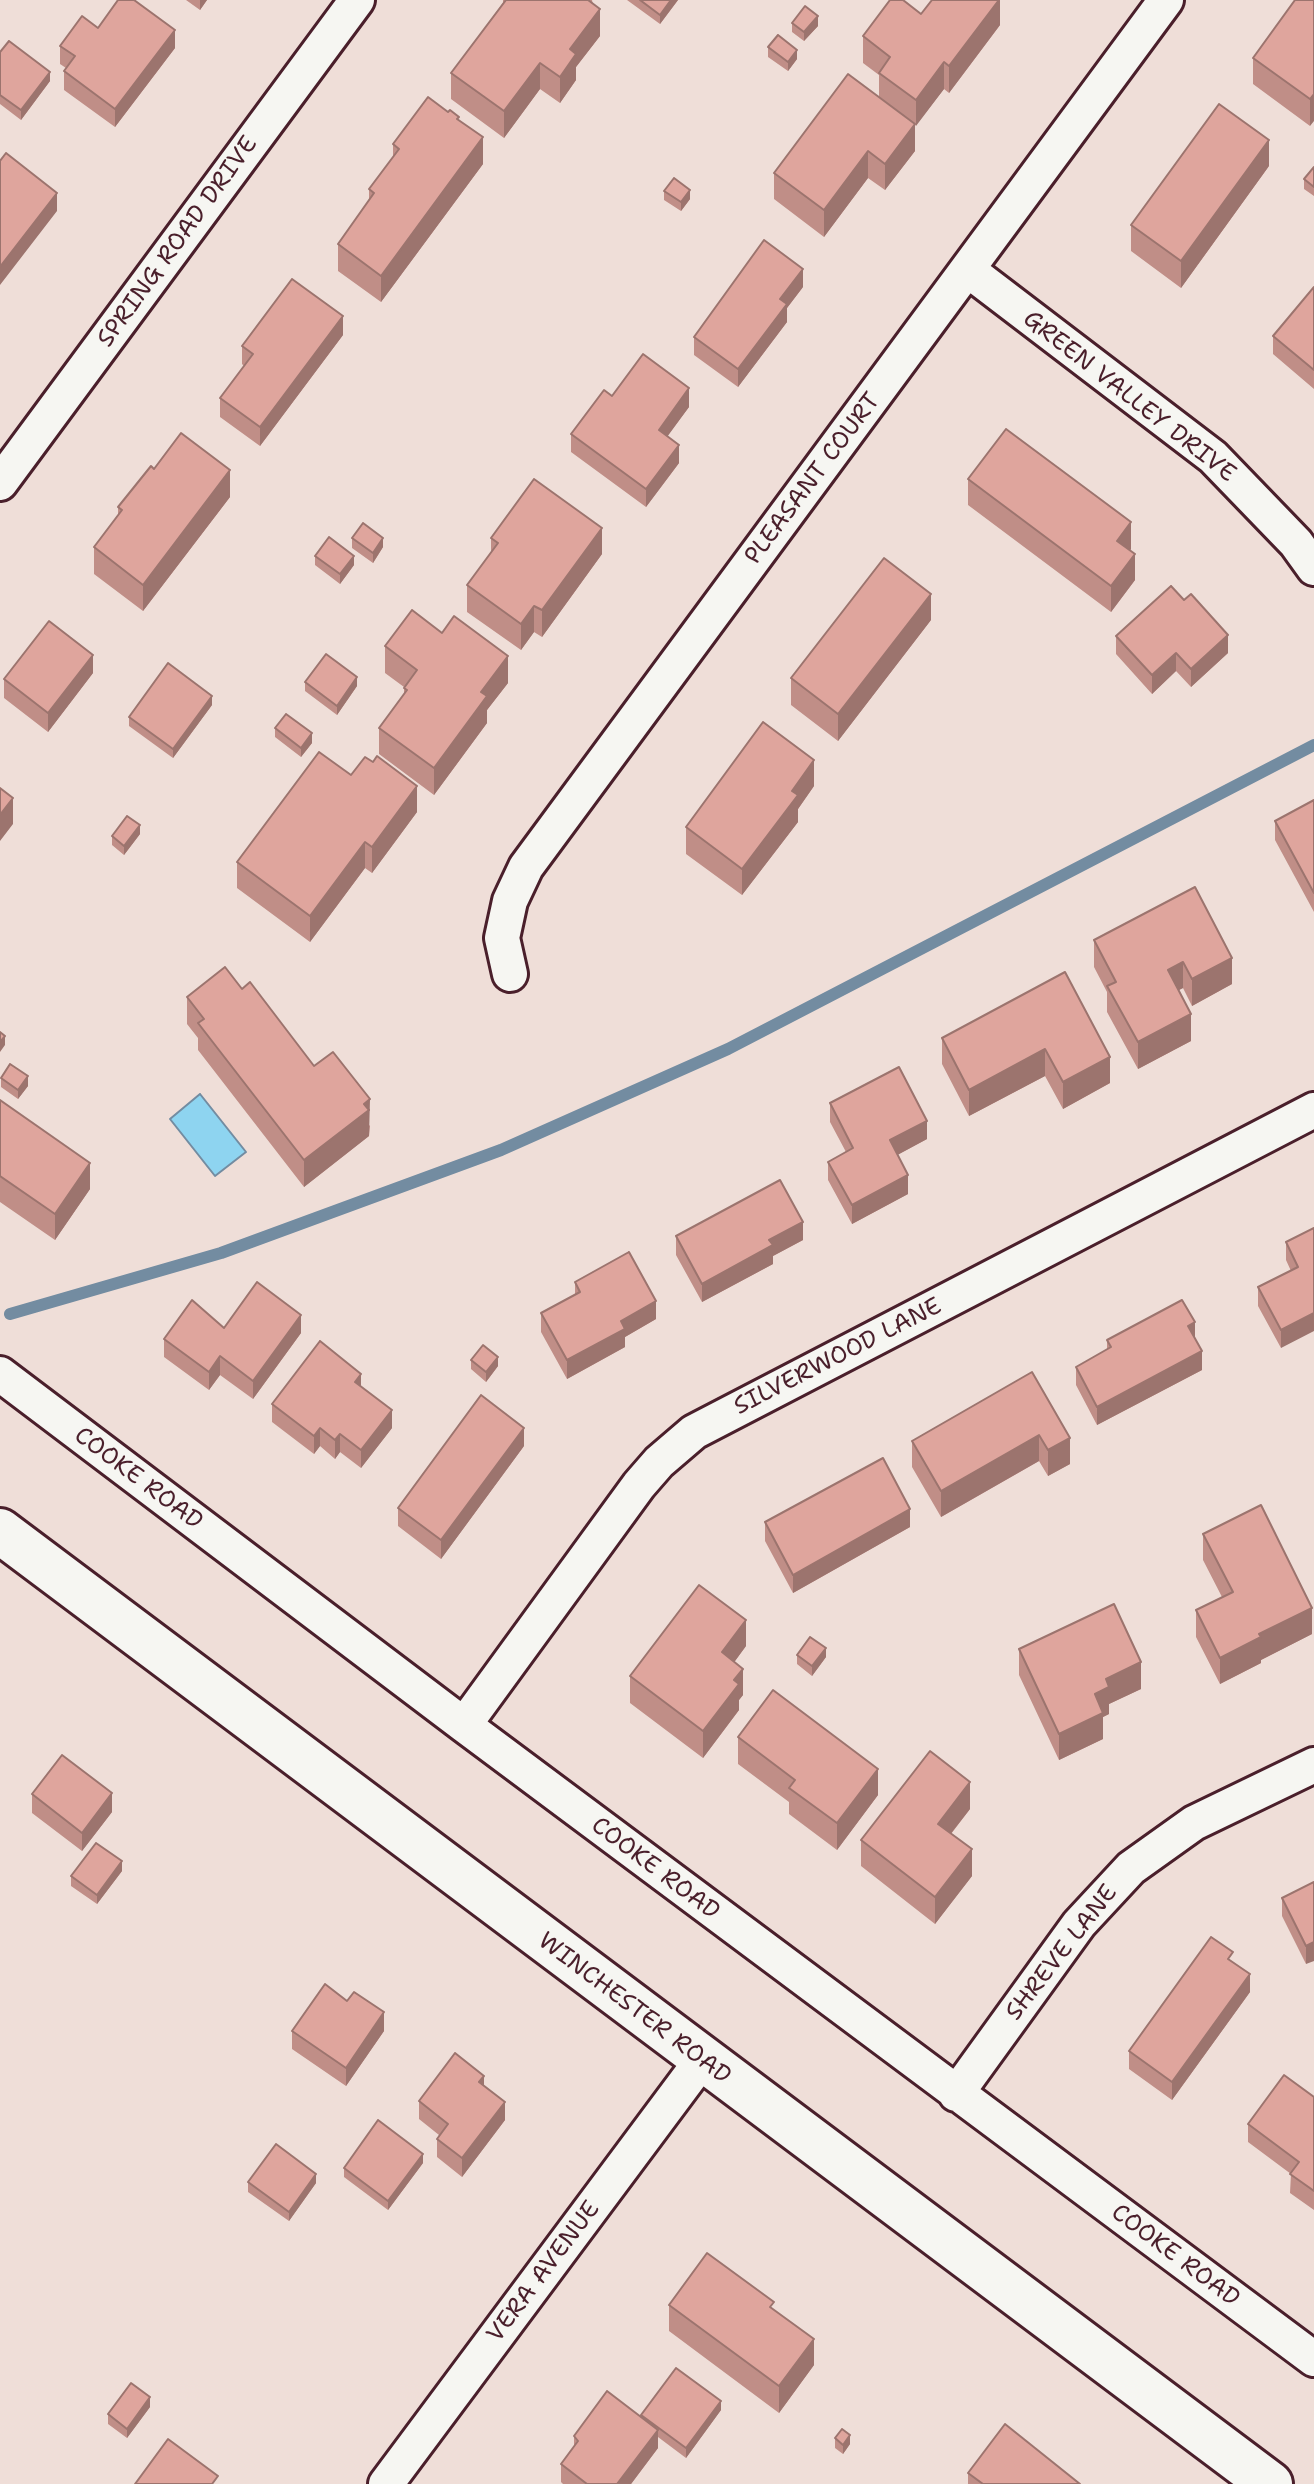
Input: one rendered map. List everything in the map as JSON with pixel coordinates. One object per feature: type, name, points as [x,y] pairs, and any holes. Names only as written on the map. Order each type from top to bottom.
[{"type":"main road","name":"WINCHESTER ROAD","points":[[3,1540],[1270,2484]]},
{"type":"street","name":"SPRING ROAD DRIVE","points":[[0,483],[357,0]]},
{"type":"street","name":"PLEASANT COURT","points":[[510,974],[502,938],[510,901],[526,867],[1166,0]]},
{"type":"street","name":"GREEN VALLEY DRIVE","points":[[968,270],[1213,457],[1296,543],[1314,568]]},
{"type":"street","name":"SILVERWOOD LANE","points":[[464,1725],[639,1485],[659,1462],[694,1432],[1314,1110]]},
{"type":"street","name":"COOKE ROAD","points":[[0,1374],[956,2094],[1314,2359]]},
{"type":"street","name":"SHREVE LANE","points":[[956,2094],[1079,1924],[1131,1868],[1194,1823],[1314,1765]]},
{"type":"street","name":"VERA AVENUE","points":[[386,2484],[702,2060]]},
{"type":"water","points":[[200,1094],[246,1152],[215,1176],[170,1119]]},
{"type":"building","points":[[118,0],[134,0],[175,30],[115,109],[64,71],[75,56],[60,46],[82,16],[98,28]]},
{"type":"building","points":[[506,0],[588,0],[600,9],[570,49],[576,54],[560,77],[540,63],[504,111],[451,73]]},
{"type":"building","points":[[640,0],[671,0],[660,15]]},
{"type":"building","points":[[890,0],[903,0],[921,14],[932,0],[999,0],[949,66],[944,62],[916,100],[879,73],[890,57],[863,36]]},
{"type":"building","points":[[1295,0],[1314,0],[1314,94],[1310,99],[1253,58]]},
{"type":"building","points":[[805,6],[818,16],[804,32],[792,23]]},
{"type":"building","points":[[778,35],[797,50],[788,62],[768,47]]},
{"type":"building","points":[[9,41],[50,72],[21,110],[0,95],[0,52]]},
{"type":"building","points":[[848,74],[915,124],[885,164],[868,151],[824,210],[774,173]]},
{"type":"building","points":[[428,97],[448,112],[450,110],[459,117],[457,119],[483,137],[381,276],[338,244],[374,193],[369,189],[399,149],[393,144]]},
{"type":"building","points":[[1219,104],[1269,140],[1181,261],[1131,225]]},
{"type":"building","points":[[6,153],[57,193],[0,267],[0,161]]},
{"type":"building","points":[[1314,167],[1314,187],[1304,179]]},
{"type":"building","points":[[674,178],[690,190],[681,202],[664,191]]},
{"type":"building","points":[[764,240],[803,269],[780,299],[787,304],[738,369],[694,337]]},
{"type":"building","points":[[292,279],[343,316],[260,427],[220,398],[253,354],[242,346]]},
{"type":"building","points":[[1314,287],[1314,370],[1273,336]]},
{"type":"building","points":[[643,354],[689,388],[659,430],[679,445],[646,489],[571,434],[604,390],[612,396]]},
{"type":"building","points":[[1006,429],[1131,522],[1117,541],[1135,554],[1111,586],[968,479]]},
{"type":"building","points":[[181,433],[230,470],[143,585],[94,547],[122,510],[118,507],[151,466],[154,469]]},
{"type":"building","points":[[534,479],[602,528],[542,610],[534,606],[521,624],[467,585],[498,543],[491,538]]},
{"type":"building","points":[[363,523],[383,538],[373,553],[352,538]]},
{"type":"building","points":[[329,537],[354,556],[340,574],[315,556]]},
{"type":"building","points":[[884,558],[931,594],[838,714],[791,678]]},
{"type":"building","points":[[1171,586],[1184,600],[1191,594],[1228,635],[1191,669],[1176,653],[1152,675],[1116,636]]},
{"type":"building","points":[[412,610],[442,633],[454,616],[508,656],[481,692],[487,696],[434,768],[379,728],[407,690],[404,688],[417,670],[385,646]]},
{"type":"building","points":[[49,621],[93,655],[48,713],[4,679]]},
{"type":"building","points":[[326,654],[357,677],[337,706],[305,682]]},
{"type":"building","points":[[168,663],[212,696],[173,749],[129,717]]},
{"type":"building","points":[[286,714],[312,733],[301,748],[275,728]]},
{"type":"building","points":[[763,722],[814,760],[792,791],[798,795],[742,869],[686,827]]},
{"type":"building","points":[[319,752],[351,775],[365,757],[373,762],[377,756],[417,786],[372,847],[365,842],[310,916],[237,862]]},
{"type":"building","points":[[0,788],[13,798],[0,815]]},
{"type":"building","points":[[1314,800],[1314,893],[1275,821]]},
{"type":"building","points":[[127,816],[140,825],[124,846],[112,836]]},
{"type":"building","points":[[1195,887],[1232,958],[1192,979],[1183,962],[1168,970],[1191,1014],[1138,1042],[1107,986],[1116,982],[1094,940]]},
{"type":"building","points":[[225,967],[242,989],[250,982],[314,1066],[333,1052],[370,1099],[364,1104],[369,1110],[304,1160],[198,1023],[204,1019],[187,997]]},
{"type":"building","points":[[1065,972],[1110,1057],[1063,1082],[1045,1049],[969,1090],[942,1038]]},
{"type":"building","points":[[10,1064],[28,1076],[18,1090],[1,1078]]},
{"type":"building","points":[[899,1067],[927,1121],[890,1140],[908,1175],[852,1205],[828,1162],[853,1148],[830,1103]]},
{"type":"building","points":[[0,1100],[90,1163],[55,1214],[0,1176]]},
{"type":"building","points":[[780,1180],[803,1222],[769,1240],[773,1245],[702,1284],[676,1236]]},
{"type":"building","points":[[1314,1228],[1314,1313],[1281,1330],[1258,1287],[1298,1267],[1286,1242]]},
{"type":"building","points":[[629,1252],[656,1301],[621,1321],[625,1329],[567,1360],[541,1313],[580,1292],[575,1282]]},
{"type":"building","points":[[257,1282],[301,1315],[253,1381],[220,1356],[209,1372],[164,1339],[192,1300],[224,1328]]},
{"type":"building","points":[[1182,1300],[1195,1322],[1188,1326],[1202,1351],[1097,1407],[1076,1367],[1111,1347],[1107,1340]]},
{"type":"building","points":[[320,1341],[361,1374],[355,1382],[392,1410],[361,1450],[340,1434],[335,1440],[320,1428],[314,1436],[272,1404]]},
{"type":"building","points":[[483,1345],[498,1357],[486,1372],[471,1360]]},
{"type":"building","points":[[1032,1372],[1070,1438],[1048,1450],[1039,1435],[941,1491],[912,1441]]},
{"type":"building","points":[[481,1395],[524,1428],[441,1540],[398,1508]]},
{"type":"building","points":[[883,1458],[910,1509],[793,1575],[765,1522]]},
{"type":"building","points":[[1261,1505],[1312,1608],[1259,1634],[1261,1637],[1220,1658],[1196,1610],[1233,1592],[1203,1534]]},
{"type":"building","points":[[699,1585],[746,1620],[722,1652],[743,1669],[734,1680],[739,1684],[703,1731],[630,1676]]},
{"type":"building","points":[[1114,1604],[1141,1662],[1106,1679],[1109,1687],[1095,1694],[1103,1713],[1059,1734],[1019,1649]]},
{"type":"building","points":[[810,1637],[826,1648],[812,1666],[797,1655]]},
{"type":"building","points":[[773,1690],[878,1769],[837,1823],[789,1788],[795,1780],[738,1737]]},
{"type":"building","points":[[930,1751],[970,1782],[938,1824],[972,1849],[935,1897],[861,1840]]},
{"type":"building","points":[[62,1755],[112,1793],[82,1833],[32,1794]]},
{"type":"building","points":[[96,1843],[122,1861],[97,1895],[71,1876]]},
{"type":"building","points":[[1314,1882],[1314,1942],[1306,1946],[1282,1898]]},
{"type":"building","points":[[1211,1937],[1233,1952],[1228,1959],[1250,1974],[1172,2082],[1129,2051]]},
{"type":"building","points":[[325,1984],[347,2001],[354,1992],[384,2012],[346,2068],[292,2031]]},
{"type":"building","points":[[455,2053],[484,2076],[479,2082],[505,2102],[462,2158],[437,2139],[448,2124],[419,2101]]},
{"type":"building","points":[[1284,2075],[1314,2097],[1314,2191],[1290,2174],[1299,2162],[1248,2124]]},
{"type":"building","points":[[378,2120],[423,2154],[388,2201],[344,2168]]},
{"type":"building","points":[[276,2144],[316,2174],[289,2212],[248,2182]]},
{"type":"building","points":[[707,2253],[774,2302],[770,2307],[814,2339],[779,2386],[669,2305]]},
{"type":"building","points":[[676,2368],[721,2401],[686,2448],[641,2415]]},
{"type":"building","points":[[131,2383],[150,2397],[127,2429],[108,2414]]},
{"type":"building","points":[[607,2391],[658,2430],[617,2484],[587,2484],[561,2464],[578,2441],[574,2436]]},
{"type":"building","points":[[1005,2424],[1080,2484],[983,2484],[968,2473]]},
{"type":"building","points":[[842,2429],[850,2435],[843,2445],[835,2438]]},
{"type":"building","points":[[168,2439],[218,2476],[212,2484],[135,2484]]},
{"type":"waterway","points":[[10,1314],[221,1253],[501,1150],[728,1049],[1314,745]]}]
